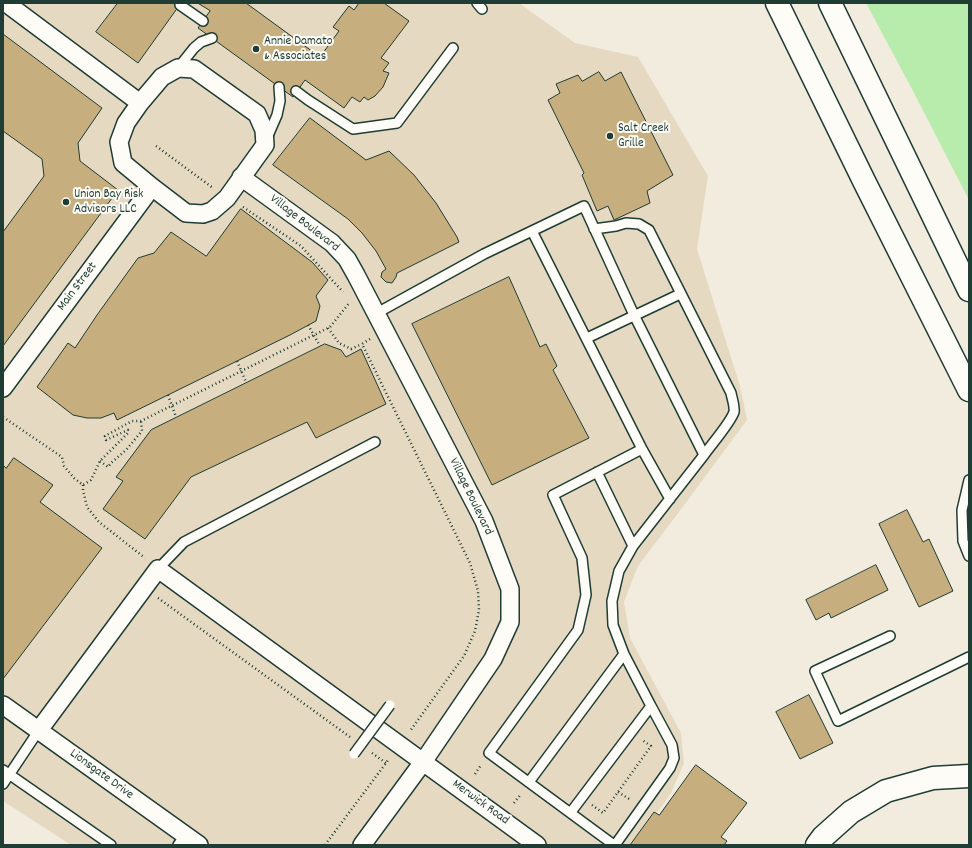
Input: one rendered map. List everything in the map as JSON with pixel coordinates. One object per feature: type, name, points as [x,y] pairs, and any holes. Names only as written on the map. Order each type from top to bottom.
[{"type":"highway","points":[[777,3],[969,390]]},
{"type":"highway","points":[[830,3],[966,279]]},
{"type":"highway","points":[[817,845],[851,812],[886,791],[933,778],[969,776]]},
{"type":"street","points":[[6,3],[140,103]]},
{"type":"street","points":[[178,68],[194,69],[257,114],[264,130],[265,145],[227,198],[212,211],[203,214],[186,213],[123,163],[119,142],[126,123],[140,103],[162,77],[178,68]]},
{"type":"street","name":"Village Boulevard","points":[[241,177],[332,242],[347,259],[484,521],[510,589],[510,622],[493,659],[423,762],[362,845]]},
{"type":"street","name":"Main Street","points":[[3,388],[152,187]]},
{"type":"street","points":[[39,730],[144,588],[153,565]]},
{"type":"street","name":"Merwick Road","points":[[153,565],[537,845]]},
{"type":"street","name":"Lionsgate Drive","points":[[3,705],[39,730],[182,840],[199,845]]},
{"type":"lane","points":[[180,5],[199,19]]},
{"type":"lane","points":[[178,68],[194,48],[201,42],[212,38]]},
{"type":"lane","points":[[296,91],[353,129],[397,123],[453,48]]},
{"type":"lane","points":[[265,145],[277,115],[280,101],[279,87]]},
{"type":"lane","points":[[376,313],[484,254],[584,206],[634,315],[704,455]]},
{"type":"lane","points":[[594,229],[626,223],[639,224],[649,230],[731,393],[734,404],[734,412],[729,421],[633,546],[620,571],[612,602],[613,625],[624,654],[672,745],[674,758],[670,768],[614,845],[489,753],[578,630],[586,595],[582,558],[553,495],[642,448]]},
{"type":"lane","points":[[532,231],[642,448],[670,499]]},
{"type":"lane","points":[[587,338],[680,294]]},
{"type":"lane","points":[[153,565],[184,542],[375,442]]},
{"type":"lane","points":[[597,472],[633,546]]},
{"type":"lane","points":[[969,480],[962,510],[963,541],[969,556]]},
{"type":"lane","points":[[890,636],[815,671],[838,721],[969,657]]},
{"type":"lane","points":[[530,782],[624,654]]},
{"type":"lane","points":[[354,754],[390,705]]},
{"type":"lane","points":[[571,812],[651,706]]},
{"type":"lane","points":[[3,784],[6,772],[39,730]]},
{"type":"lane","points":[[6,772],[111,845]]},
{"type":"path","points":[[156,146],[227,198],[242,206],[301,246],[340,288],[354,306]]},
{"type":"path","points":[[83,485],[91,480],[100,461],[128,433],[128,430],[106,440],[105,436],[132,421],[141,422],[330,327],[351,302]]},
{"type":"path","points":[[308,325],[320,346]]},
{"type":"path","points":[[328,328],[339,344],[351,349],[371,340],[369,335]]},
{"type":"path","points":[[325,845],[464,656],[475,631],[479,610],[478,591],[470,563],[362,344]]},
{"type":"path","points":[[237,361],[246,382]]},
{"type":"path","points":[[168,395],[176,417]]},
{"type":"path","points":[[3,416],[62,457],[64,466],[74,478],[83,485],[87,507],[99,522],[153,565]]},
{"type":"path","points":[[100,461],[108,467],[126,450],[142,431],[141,422]]},
{"type":"path","points":[[144,588],[354,740]]},
{"type":"path","points":[[582,797],[603,813],[651,746],[632,732]]},
{"type":"path","points":[[367,749],[386,763]]},
{"type":"shaded area","points":[[3,3],[519,3],[575,43],[638,57],[708,176],[697,249],[740,386],[747,420],[638,566],[624,602],[630,638],[681,733],[684,763],[671,793],[635,845],[71,845],[3,801]]},
{"type":"green space","points":[[866,3],[969,3],[969,200],[913,91]]},
{"type":"building","points":[[118,3],[181,3],[138,63],[96,32]]},
{"type":"building","points":[[198,3],[246,3],[320,57],[339,31],[333,27],[349,6],[354,10],[359,3],[384,3],[409,21],[381,58],[389,63],[383,71],[389,73],[383,87],[375,96],[368,100],[364,97],[360,102],[352,97],[344,108],[305,80],[293,97],[198,28],[210,11]]},
{"type":"building","points":[[3,34],[102,108],[78,143],[80,161],[118,190],[3,346],[3,232],[44,176],[42,159],[3,131]]},
{"type":"building","name":"Salt Creek Grille","points":[[599,72],[605,81],[621,72],[673,175],[647,191],[650,203],[614,220],[608,206],[597,211],[582,175],[584,173],[548,100],[560,93],[556,84],[578,75],[582,81]]},
{"type":"building","points":[[310,118],[366,160],[389,151],[414,175],[436,203],[459,242],[397,273],[392,283],[386,282],[381,277],[382,272],[386,269],[376,251],[362,233],[348,219],[273,165]]},
{"type":"building","points":[[241,209],[312,262],[328,280],[316,296],[320,306],[316,321],[117,420],[114,413],[101,418],[87,418],[73,415],[37,387],[68,343],[75,348],[138,258],[154,253],[171,232],[206,256]]},
{"type":"building","points":[[509,277],[540,347],[546,344],[557,366],[553,370],[589,438],[492,485],[412,324]]},
{"type":"building","points":[[325,344],[341,350],[346,357],[361,349],[386,404],[316,438],[307,422],[191,477],[145,539],[103,509],[123,481],[116,477],[151,430]]},
{"type":"building","points":[[14,458],[53,485],[40,502],[102,548],[3,679],[3,465],[6,468]]},
{"type":"building","points":[[907,510],[923,542],[929,539],[953,591],[919,607],[879,524]]},
{"type":"building","points":[[876,565],[888,590],[831,618],[829,613],[816,620],[806,600]]},
{"type":"building","points":[[809,695],[833,743],[800,759],[776,712]]},
{"type":"building","points":[[696,765],[747,803],[721,837],[727,841],[724,845],[630,845],[654,812],[659,815]]},
{"type":"place","name":"Annie Damato & Associates","points":[[256,49]]},
{"type":"place","name":"Salt Creek Grille","points":[[610,136]]},
{"type":"place","name":"Union Bay Risk Advisors LLC","points":[[66,202]]}]
